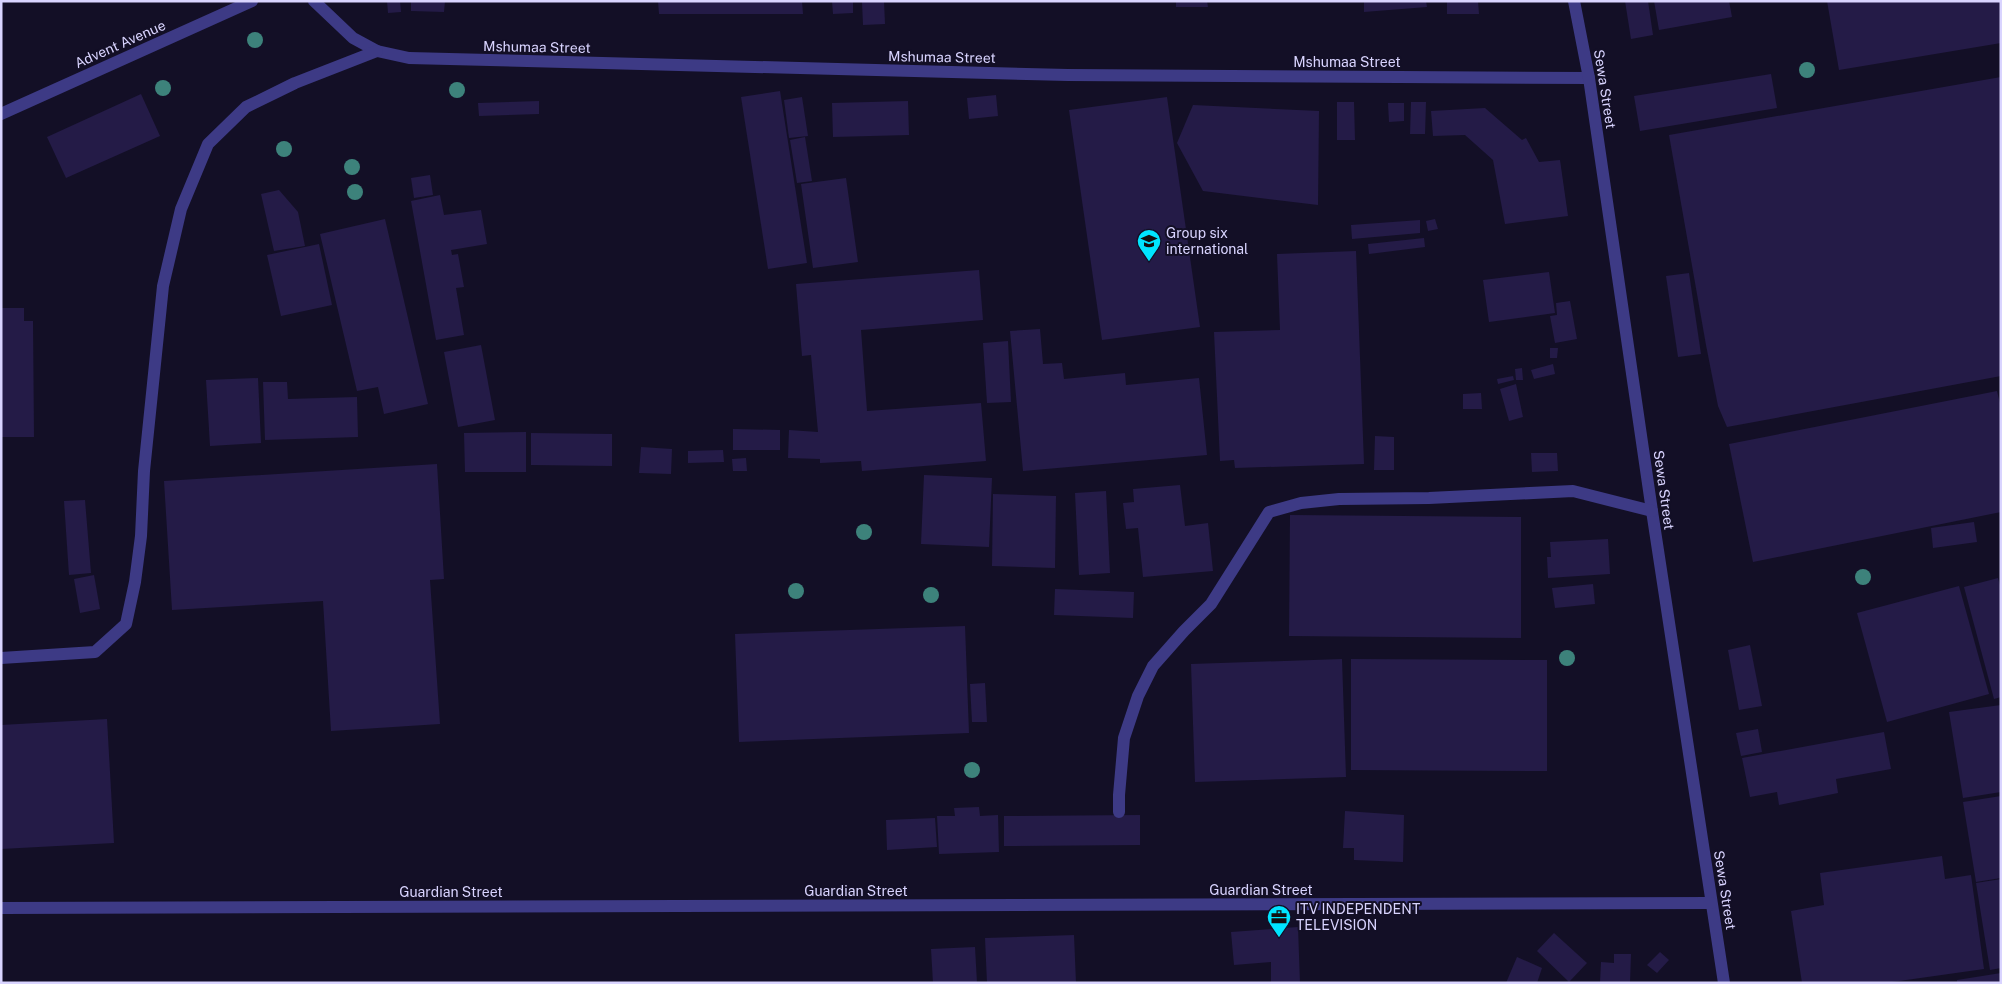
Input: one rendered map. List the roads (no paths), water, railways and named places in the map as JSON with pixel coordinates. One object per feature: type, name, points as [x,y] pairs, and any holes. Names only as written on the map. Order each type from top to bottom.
[{"type":"street","name":"Advent Avenue","points":[[1,114],[252,1]]},
{"type":"street","name":"Mshumaa Street","points":[[314,1],[353,38],[377,51],[410,58],[1048,75],[1589,78]]},
{"type":"street","name":"Sewa Street","points":[[1574,1],[1589,78],[1652,511],[1724,983]]},
{"type":"street","points":[[1,658],[95,652],[126,624],[135,582],[141,536],[144,471],[163,286],[181,209],[208,144],[246,107],[295,82],[377,51]]},
{"type":"street","points":[[1119,812],[1124,738],[1138,696],[1153,666],[1211,604],[1269,512],[1301,503],[1339,499],[1430,498],[1573,491],[1652,511]]},
{"type":"street","name":"Guardian Street","points":[[1,908],[1711,903]]},
{"type":"place","name":"Group six international","points":[[1149,262]]},
{"type":"place","name":"ITV INDEPENDENT TELEVISION","points":[[1279,938]]}]
